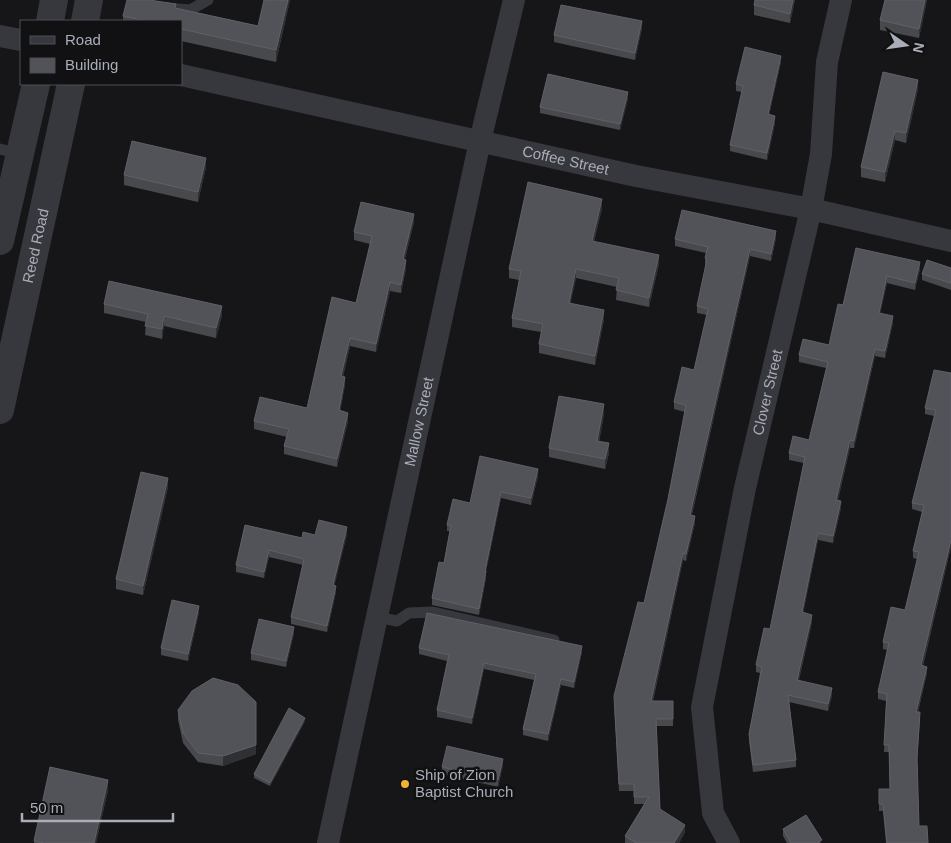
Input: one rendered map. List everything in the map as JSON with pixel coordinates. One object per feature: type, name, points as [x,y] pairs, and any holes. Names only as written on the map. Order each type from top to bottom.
[{"type":"street","points":[[50,20],[54,0]]},
{"type":"street","points":[[85,20],[89,0]]},
{"type":"street","name":"Mallow Street","points":[[328,843],[480,141],[514,0]]},
{"type":"street","name":"Clover Street","points":[[729,843],[714,813],[702,707],[745,488],[811,209],[821,154],[827,62],[840,0]]},
{"type":"street","points":[[0,36],[20,40]]},
{"type":"street","name":"Coffee Street","points":[[182,75],[636,176],[811,209],[951,241]]},
{"type":"street","points":[[0,241],[10,151],[36,85]]},
{"type":"street","name":"Reed Road","points":[[0,410],[71,85]]},
{"type":"lane","points":[[158,7],[190,10],[208,0]]},
{"type":"lane","points":[[377,617],[397,621],[409,613],[433,612],[554,640]]},
{"type":"building","points":[[127,0],[149,0],[176,4],[175,8],[258,26],[264,0],[288,0],[276,50],[182,29],[182,20],[141,20],[123,16]]},
{"type":"building","points":[[755,0],[793,0],[790,14],[754,5]]},
{"type":"building","points":[[885,0],[925,0],[919,29],[880,20]]},
{"type":"building","points":[[561,5],[642,21],[635,53],[554,35]]},
{"type":"building","points":[[745,47],[781,56],[768,114],[775,116],[767,153],[730,145],[743,86],[736,84]]},
{"type":"building","points":[[883,72],[918,80],[906,133],[895,131],[885,172],[861,167]]},
{"type":"building","points":[[548,74],[628,92],[620,124],[540,107]]},
{"type":"building","points":[[132,141],[206,158],[198,192],[124,175]]},
{"type":"building","points":[[528,182],[602,199],[592,241],[659,255],[649,298],[616,290],[619,278],[576,269],[569,303],[604,310],[595,356],[539,344],[543,324],[512,318],[521,271],[509,269]]},
{"type":"building","points":[[361,202],[414,214],[403,259],[406,260],[401,285],[390,282],[376,344],[350,338],[341,376],[345,377],[339,410],[348,413],[337,459],[284,446],[289,429],[254,421],[260,397],[307,408],[332,297],[356,303],[372,236],[354,232]]},
{"type":"building","points":[[682,210],[776,231],[771,254],[750,249],[690,515],[695,516],[686,554],[683,553],[651,701],[673,701],[673,719],[656,719],[660,809],[685,825],[674,843],[636,843],[625,836],[649,797],[634,797],[634,784],[619,784],[614,696],[638,602],[644,603],[668,499],[686,405],[674,402],[682,367],[694,370],[708,309],[697,306],[708,247],[675,239]]},
{"type":"building","points":[[856,248],[920,262],[915,283],[887,276],[879,313],[893,316],[885,351],[875,349],[854,441],[850,440],[836,500],[841,501],[833,536],[818,533],[802,612],[812,615],[797,680],[832,688],[828,704],[788,695],[796,760],[753,765],[749,734],[762,667],[756,665],[764,628],[770,629],[805,457],[789,453],[793,436],[809,440],[828,362],[799,355],[803,339],[829,345],[838,304],[843,305]]},
{"type":"building","points":[[927,260],[951,268],[951,283],[922,274]]},
{"type":"building","points":[[109,281],[222,306],[216,328],[164,316],[162,329],[145,326],[148,314],[104,304]]},
{"type":"building","points":[[934,370],[951,373],[951,540],[921,665],[927,667],[916,712],[920,712],[917,757],[919,826],[927,826],[928,843],[887,843],[883,804],[879,804],[879,789],[890,789],[889,745],[884,745],[887,694],[878,692],[889,643],[883,642],[891,607],[905,610],[919,552],[913,551],[924,505],[912,503],[936,410],[925,408]]},
{"type":"building","points":[[559,396],[604,404],[597,441],[609,443],[605,459],[549,448]]},
{"type":"building","points":[[480,456],[538,469],[531,498],[501,492],[479,609],[432,598],[439,562],[444,563],[451,525],[447,525],[453,499],[470,503]]},
{"type":"building","points":[[141,472],[168,478],[143,586],[116,579]]},
{"type":"building","points":[[319,520],[347,527],[333,585],[336,586],[327,626],[291,617],[304,559],[269,550],[264,572],[236,565],[245,525],[302,538],[303,532],[315,535]]},
{"type":"building","points":[[172,600],[199,606],[188,654],[161,648]]},
{"type":"building","points":[[427,613],[582,646],[574,682],[561,679],[548,734],[523,729],[536,674],[484,663],[472,718],[437,710],[449,655],[419,648]]},
{"type":"building","points":[[259,619],[294,627],[286,661],[251,653]]},
{"type":"building","points":[[213,678],[238,685],[256,702],[256,745],[223,756],[198,753],[183,733],[178,710],[192,691]]},
{"type":"building","points":[[289,708],[305,718],[270,783],[254,774]]},
{"type":"building","points":[[447,746],[503,759],[498,780],[442,767]]},
{"type":"building","points":[[50,767],[108,780],[94,843],[44,843],[34,841]]},
{"type":"building","points":[[806,815],[822,840],[817,843],[791,843],[783,829]]},
{"type":"place","name":"Ship of Zion Baptist Church","points":[[405,784]]}]
